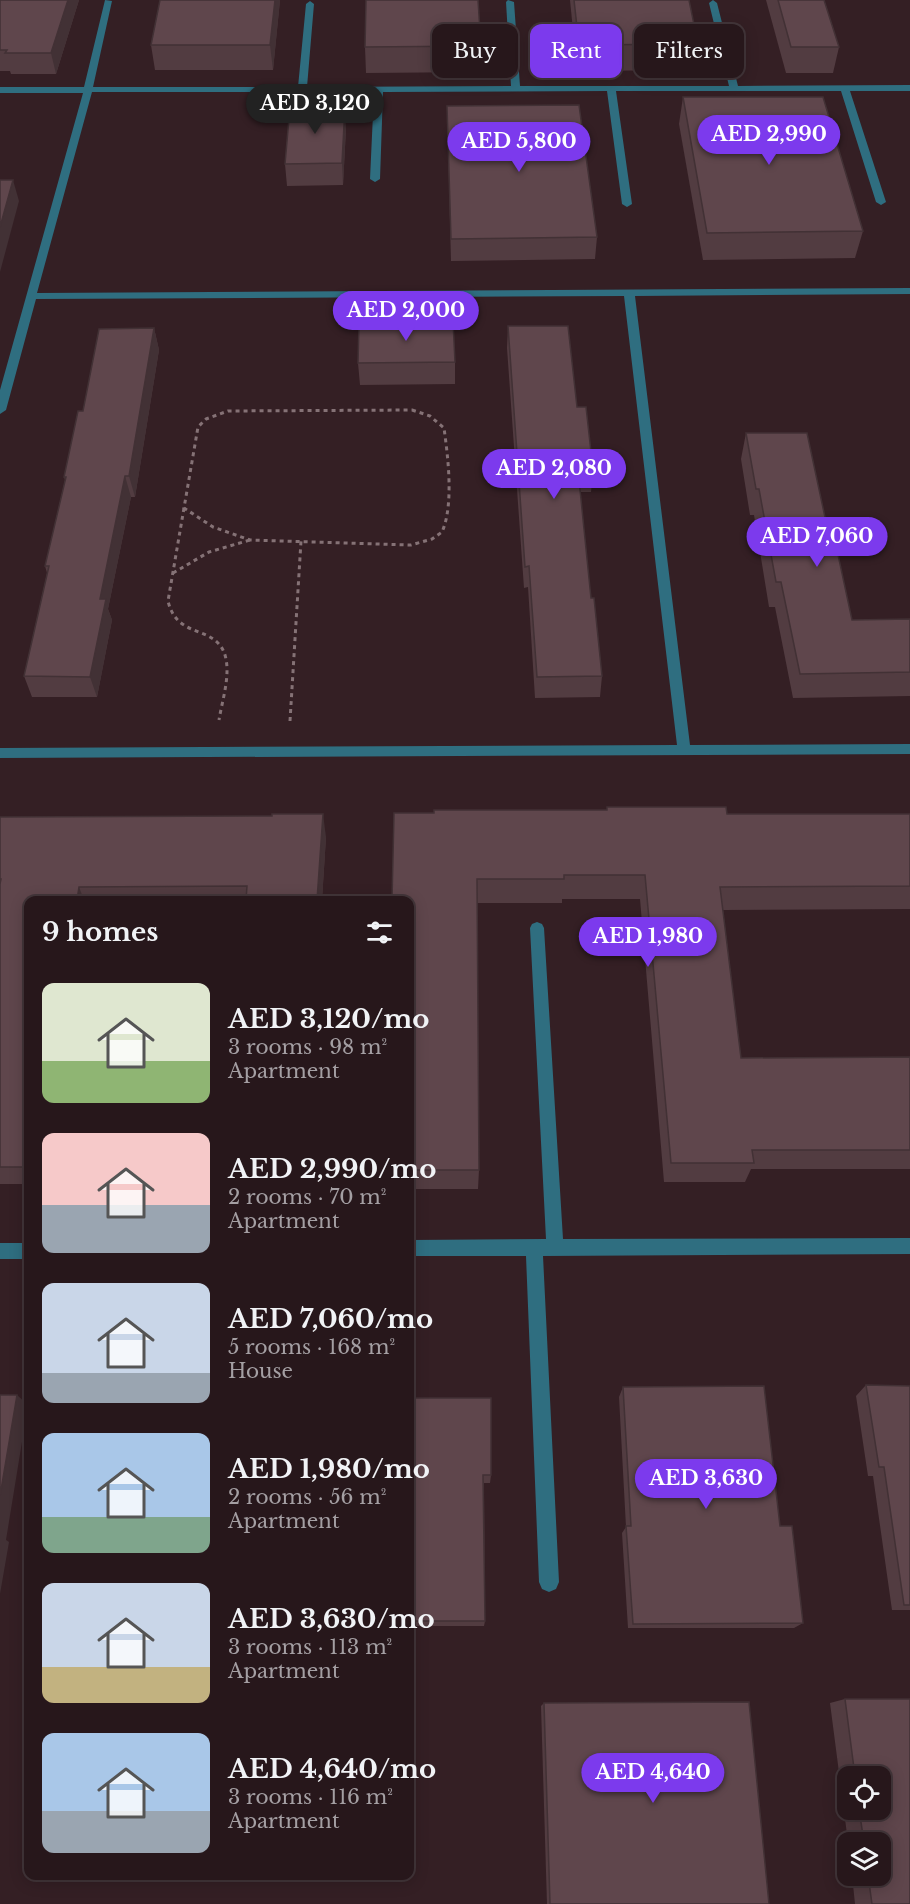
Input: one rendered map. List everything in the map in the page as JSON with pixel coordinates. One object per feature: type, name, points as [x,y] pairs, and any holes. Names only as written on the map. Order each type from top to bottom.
[{"type":"street","points":[[0,410],[88,90],[108,1]]},
{"type":"street","points":[[510,2],[516,89]]},
{"type":"street","points":[[713,3],[734,89]]},
{"type":"street","points":[[302,90],[310,4]]},
{"type":"street","points":[[845,88],[881,202]]},
{"type":"street","points":[[0,90],[910,88]]},
{"type":"street","points":[[611,89],[627,204]]},
{"type":"street","points":[[375,179],[379,90]]},
{"type":"street","points":[[31,296],[910,291]]},
{"type":"street","points":[[629,292],[684,750]]},
{"type":"street","points":[[0,753],[910,749]]},
{"type":"street","points":[[537,928],[555,1248]]},
{"type":"street","points":[[414,1248],[910,1246]]},
{"type":"street","points":[[534,1248],[549,1582]]},
{"type":"street","points":[[0,1251],[24,1251]]},
{"type":"path","points":[[173,573],[209,552],[250,540],[411,545],[424,542],[442,532],[448,518],[446,436],[439,421],[431,415],[412,410],[239,411],[218,413],[206,419],[198,427],[168,601],[171,615],[187,628],[209,635],[216,640],[226,657],[215,752]]},
{"type":"path","points":[[184,508],[213,527],[250,540]]},
{"type":"path","points":[[288,752],[301,541]]},
{"type":"building","points":[[0,0],[68,0],[51,53],[5,53],[7,50],[0,50]]},
{"type":"building","points":[[160,0],[275,0],[270,45],[151,45]]},
{"type":"building","points":[[366,0],[478,0],[480,24],[432,24],[432,46],[365,47]]},
{"type":"building","points":[[574,0],[689,0],[694,24],[634,24],[634,45],[622,45],[622,24],[577,24]]},
{"type":"building","points":[[778,0],[824,0],[839,47],[791,47]]},
{"type":"building","points":[[683,97],[823,97],[863,231],[707,233]]},
{"type":"building","points":[[579,105],[597,237],[451,239],[447,106]]},
{"type":"building","points":[[345,106],[342,163],[285,164],[290,107]]},
{"type":"building","points":[[0,180],[13,180],[0,227]]},
{"type":"building","points":[[453,321],[455,362],[358,363],[359,323]]},
{"type":"building","points":[[508,326],[568,326],[577,407],[586,407],[593,470],[578,470],[591,598],[594,598],[602,676],[537,677],[529,566],[525,567]]},
{"type":"building","points":[[154,328],[129,476],[125,476],[100,599],[106,599],[90,677],[24,676],[49,566],[45,566],[66,477],[64,477],[78,411],[83,411],[99,329]]},
{"type":"building","points":[[746,433],[807,433],[826,522],[831,522],[852,620],[910,619],[910,672],[800,674],[781,582],[776,582]]},
{"type":"building","points":[[607,807],[726,807],[727,814],[910,814],[910,886],[720,887],[741,1058],[910,1057],[910,1150],[752,1150],[754,1163],[671,1163],[645,875],[564,875],[564,879],[477,879],[479,1170],[414,1170],[414,896],[392,896],[394,813],[434,813],[434,810],[607,810]]},
{"type":"building","points":[[272,814],[323,814],[317,896],[246,896],[247,886],[79,887],[78,896],[24,896],[24,1167],[0,1167],[0,817],[272,816]]},
{"type":"building","points":[[866,1385],[910,1386],[910,1605],[904,1605],[884,1467],[879,1467]]},
{"type":"building","points":[[764,1386],[780,1526],[792,1526],[803,1623],[633,1624],[626,1526],[631,1526],[623,1387]]},
{"type":"building","points":[[0,1395],[17,1395],[0,1496]]},
{"type":"building","points":[[414,1398],[491,1398],[491,1475],[483,1475],[485,1621],[414,1621]]},
{"type":"building","points":[[845,1699],[910,1699],[910,1904],[872,1904],[870,1886],[891,1886],[891,1832],[862,1832],[861,1820],[891,1820],[891,1766],[854,1766]]},
{"type":"building","points":[[749,1702],[769,1904],[550,1904],[544,1703]]}]
